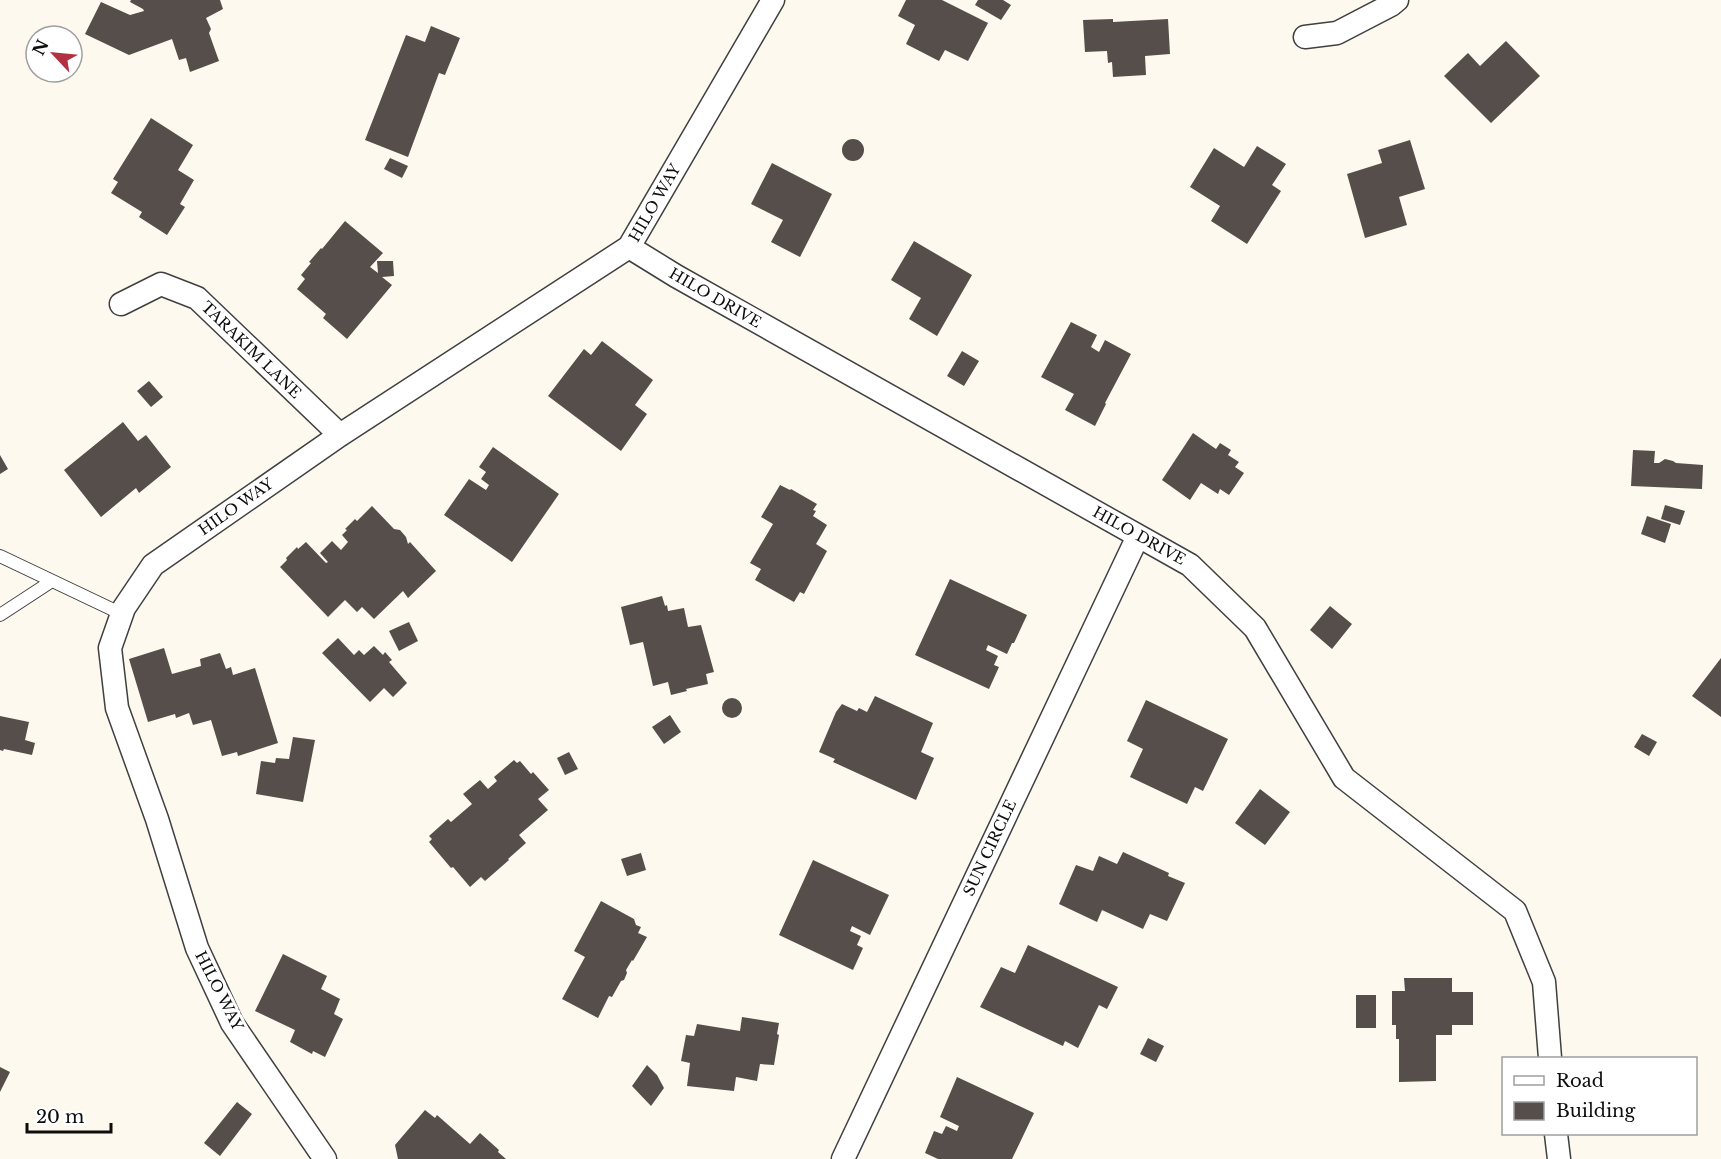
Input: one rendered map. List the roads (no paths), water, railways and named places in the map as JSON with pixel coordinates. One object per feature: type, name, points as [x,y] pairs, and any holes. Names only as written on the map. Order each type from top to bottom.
[{"type":"street","name":"HILO WAY","points":[[325,1159],[232,1023],[197,948],[157,819],[117,708],[110,648],[124,608],[153,565],[340,435],[629,247],[773,0]]},
{"type":"street","points":[[1305,38],[1337,33],[1397,0]]},
{"type":"street","name":"HILO DRIVE","points":[[629,247],[675,276],[1190,565],[1255,628],[1344,778],[1515,911],[1544,982],[1550,1057]]},
{"type":"street","name":"TARAKIM LANE","points":[[121,304],[160,284],[197,298],[340,435]]},
{"type":"street","name":"SUN CIRCLE","points":[[843,1159],[1138,536]]},
{"type":"street","points":[[1556,1135],[1558,1159]]},
{"type":"lane","points":[[0,556],[122,614]]},
{"type":"lane","points":[[0,615],[52,581]]}]
